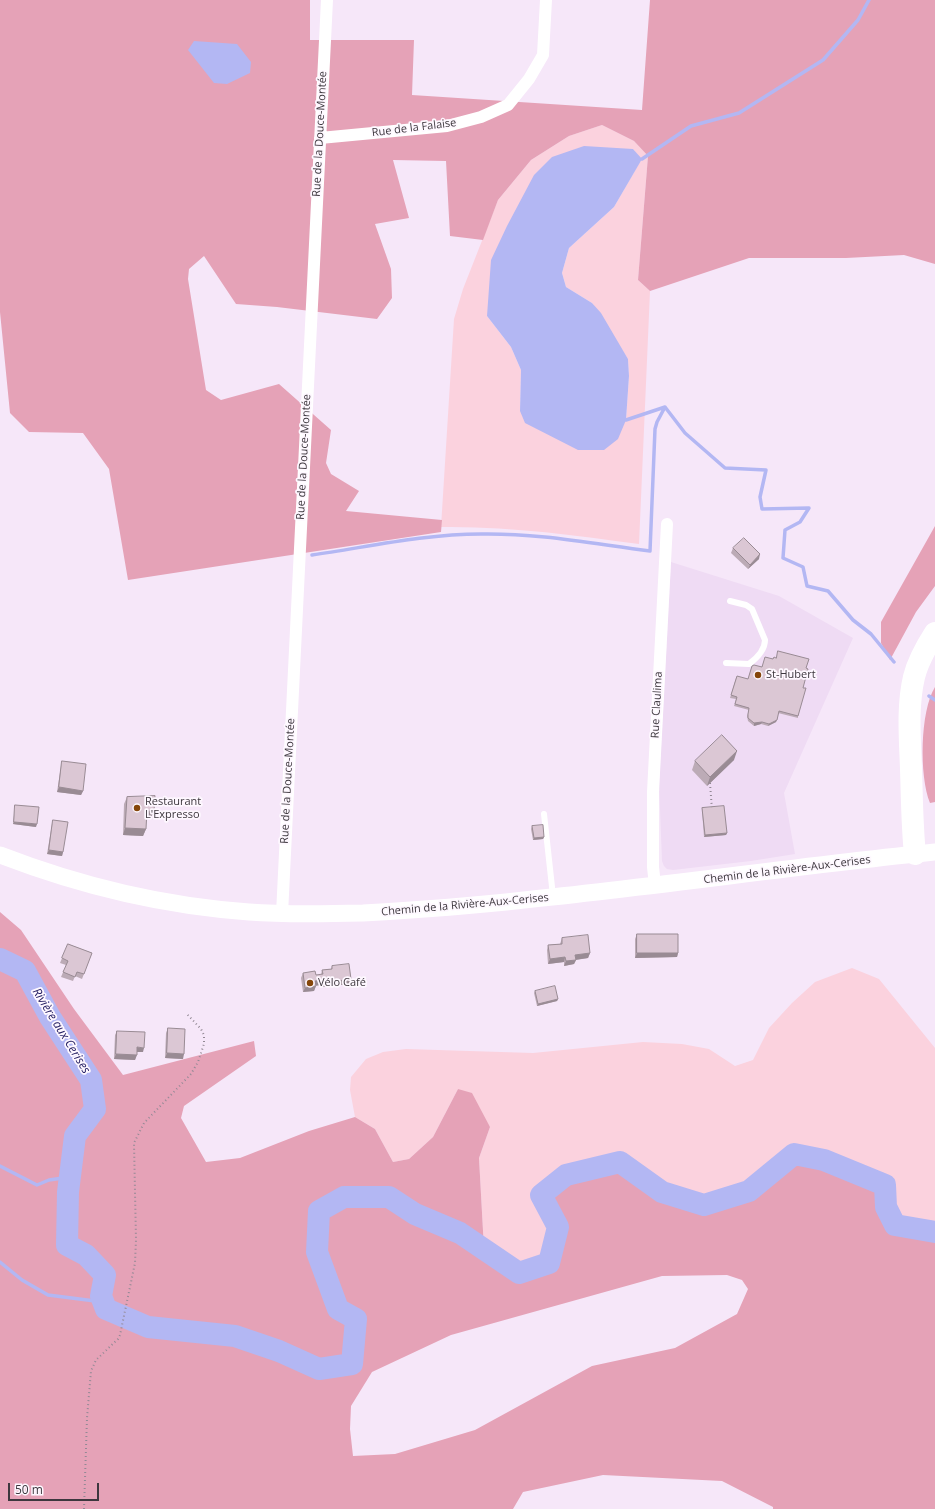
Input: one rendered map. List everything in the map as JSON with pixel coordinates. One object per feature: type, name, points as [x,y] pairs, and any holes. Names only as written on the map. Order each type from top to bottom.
[{"type":"highway","points":[[925,853],[913,829],[910,738],[911,701],[917,667],[935,633]]},
{"type":"main road","name":"Chemin de la Rivière-Aux-Cerises","points":[[0,855],[61,877],[139,897],[215,909],[282,914],[327,914],[452,908],[655,886],[925,853]]},
{"type":"street","name":"Rue de la Douce-Montée","points":[[282,914],[327,0]]},
{"type":"street","name":"Rue de la Falaise","points":[[320,138],[448,126],[481,118],[508,105],[529,79],[542,55],[546,0]]},
{"type":"street","name":"Rue Claulima","points":[[655,886],[653,867],[653,792],[667,524]]},
{"type":"lane","points":[[726,664],[749,664],[760,653],[765,645],[765,640],[752,610],[746,605],[730,601]]},
{"type":"lane","points":[[544,814],[553,897]]},
{"type":"path","points":[[710,783],[713,816]]},
{"type":"path","points":[[84,1509],[87,1418],[91,1371],[96,1360],[118,1339],[135,1263],[134,1143],[144,1123],[191,1074],[198,1062],[204,1044],[204,1035],[186,1013]]},
{"type":"shaded area","points":[[0,0],[310,0],[310,40],[414,40],[412,95],[642,110],[650,0],[935,0],[935,264],[904,255],[846,258],[749,258],[650,291],[638,280],[648,156],[634,141],[602,125],[569,136],[531,160],[498,200],[483,240],[450,236],[446,161],[393,160],[409,218],[375,224],[391,269],[392,298],[377,319],[277,307],[236,304],[204,256],[189,269],[188,279],[206,390],[221,400],[279,384],[331,430],[326,463],[331,474],[359,491],[346,511],[442,520],[441,532],[128,580],[109,469],[83,433],[29,432],[10,413],[0,312]]},
{"type":"shaded area","points":[[602,125],[634,141],[648,156],[638,280],[650,291],[639,544],[565,534],[491,528],[441,527],[454,319],[463,289],[498,200],[531,160],[569,136]],"holes":[[[633,149],[641,160],[614,207],[569,248],[562,273],[566,287],[592,303],[628,359],[629,376],[626,420],[520,411],[521,370],[511,347],[487,316]]]},
{"type":"shaded area","points":[[935,526],[935,586],[916,612],[890,660],[881,643],[881,622]]},
{"type":"shaded area","points":[[671,562],[779,596],[853,638],[784,793],[795,854],[751,861],[673,870],[667,869],[664,866],[662,861],[659,784]]},
{"type":"shaded area","points":[[935,687],[935,802],[930,803],[924,777],[923,744],[926,711]]},
{"type":"shaded area","points":[[0,912],[21,930],[74,1009],[123,1075],[254,1041],[256,1056],[184,1106],[181,1118],[206,1162],[240,1158],[309,1131],[355,1117],[375,1129],[393,1162],[409,1159],[433,1137],[458,1089],[472,1093],[490,1127],[479,1158],[484,1249],[519,1273],[549,1263],[558,1227],[541,1195],[566,1175],[620,1162],[662,1192],[704,1205],[749,1191],[798,1161],[824,1160],[885,1185],[886,1207],[895,1225],[935,1232],[935,1509],[773,1509],[773,1507],[722,1481],[603,1475],[523,1492],[513,1509],[0,1509]],"holes":[[[727,1275],[742,1280],[748,1289],[737,1314],[675,1348],[592,1366],[475,1430],[395,1454],[353,1456],[350,1429],[351,1406],[372,1372],[451,1335],[662,1276]]]},
{"type":"shaded area","points":[[852,968],[879,979],[935,1048],[935,1232],[895,1225],[886,1207],[885,1185],[798,1161],[749,1191],[704,1205],[662,1192],[620,1162],[558,1227],[549,1263],[519,1273],[484,1249],[479,1158],[490,1127],[458,1089],[433,1137],[409,1159],[393,1162],[375,1129],[355,1117],[350,1090],[351,1077],[366,1059],[383,1052],[406,1049],[533,1053],[643,1042],[682,1044],[709,1049],[735,1066],[753,1060],[769,1028],[792,1003],[815,982]]},
{"type":"water","points":[[194,41],[237,44],[251,62],[250,73],[227,84],[214,83],[188,50]]},
{"type":"water","points":[[584,146],[633,149],[642,159],[614,207],[569,248],[562,273],[566,287],[592,303],[601,313],[628,359],[629,376],[626,420],[618,439],[604,450],[578,450],[525,423],[520,411],[521,370],[511,347],[487,316],[491,260],[534,175],[552,157]]},
{"type":"building","points":[[744,538],[760,554],[750,565],[733,548]]},
{"type":"building","points":[[778,651],[809,659],[803,688],[806,688],[798,716],[779,711],[777,720],[769,724],[762,722],[754,723],[748,718],[749,708],[735,704],[737,697],[731,695],[737,676],[748,679],[752,666],[762,667],[765,657],[773,659],[774,657],[776,658]]},
{"type":"building","points":[[722,735],[737,751],[710,777],[695,761]]},
{"type":"building","points":[[62,761],[86,764],[83,791],[59,787]]},
{"type":"building","points":[[155,796],[154,811],[147,811],[146,829],[125,828],[127,797]]},
{"type":"building","points":[[15,805],[39,807],[37,824],[14,822]]},
{"type":"building","points":[[724,806],[727,833],[705,835],[702,808]]},
{"type":"building","points":[[53,820],[68,822],[63,852],[49,850]]},
{"type":"building","points":[[543,825],[544,837],[534,838],[532,826]]},
{"type":"building","points":[[637,934],[678,934],[678,953],[637,953]]},
{"type":"building","points":[[588,935],[590,953],[575,955],[576,960],[566,961],[565,957],[550,959],[548,945],[562,944],[562,938]]},
{"type":"building","points":[[68,944],[92,953],[84,974],[77,972],[75,977],[63,972],[68,961],[62,958]]},
{"type":"building","points":[[349,964],[351,979],[324,983],[323,980],[315,981],[316,986],[305,988],[303,973],[315,971],[316,975],[323,974],[322,970],[332,969],[332,966]]},
{"type":"building","points":[[555,986],[558,999],[538,1004],[535,991]]},
{"type":"building","points":[[168,1028],[185,1029],[184,1054],[167,1053]]},
{"type":"building","points":[[117,1031],[145,1032],[144,1048],[137,1047],[137,1055],[116,1054]]},
{"type":"waterway","points":[[642,159],[691,126],[739,113],[823,60],[858,20],[869,0]]},
{"type":"waterway","points":[[626,420],[665,407],[685,433],[725,468],[766,470],[760,497],[762,509],[809,508],[800,522],[785,530],[783,558],[803,567],[807,586],[828,591],[853,620],[871,634],[894,662]]},
{"type":"waterway","points":[[312,555],[438,536],[481,534],[545,537],[650,551],[655,429],[665,407]]},
{"type":"waterway","points":[[929,696],[935,700]]},
{"type":"waterway","name":"Rivière aux Cerises","points":[[0,959],[25,971],[50,1017],[91,1080],[95,1109],[75,1136],[68,1192],[67,1245],[86,1255],[105,1275],[101,1296],[106,1309],[148,1327],[235,1336],[279,1351],[319,1369],[352,1364],[356,1319],[338,1309],[317,1252],[319,1211],[344,1197],[389,1197],[415,1214],[460,1233],[519,1273],[549,1263],[558,1227],[541,1195],[566,1175],[620,1162],[662,1192],[704,1205],[749,1191],[794,1154],[824,1160],[885,1185],[886,1207],[895,1225],[935,1232]]},
{"type":"waterway","points":[[0,1166],[37,1185],[49,1180],[70,1177]]},
{"type":"waterway","points":[[0,1262],[22,1280],[48,1295],[103,1302]]},
{"type":"place","name":"St-Hubert","points":[[758,675]]},
{"type":"place","name":"Restaurant L'Expresso","points":[[137,808]]},
{"type":"place","name":"Vélo Café","points":[[310,983]]}]
